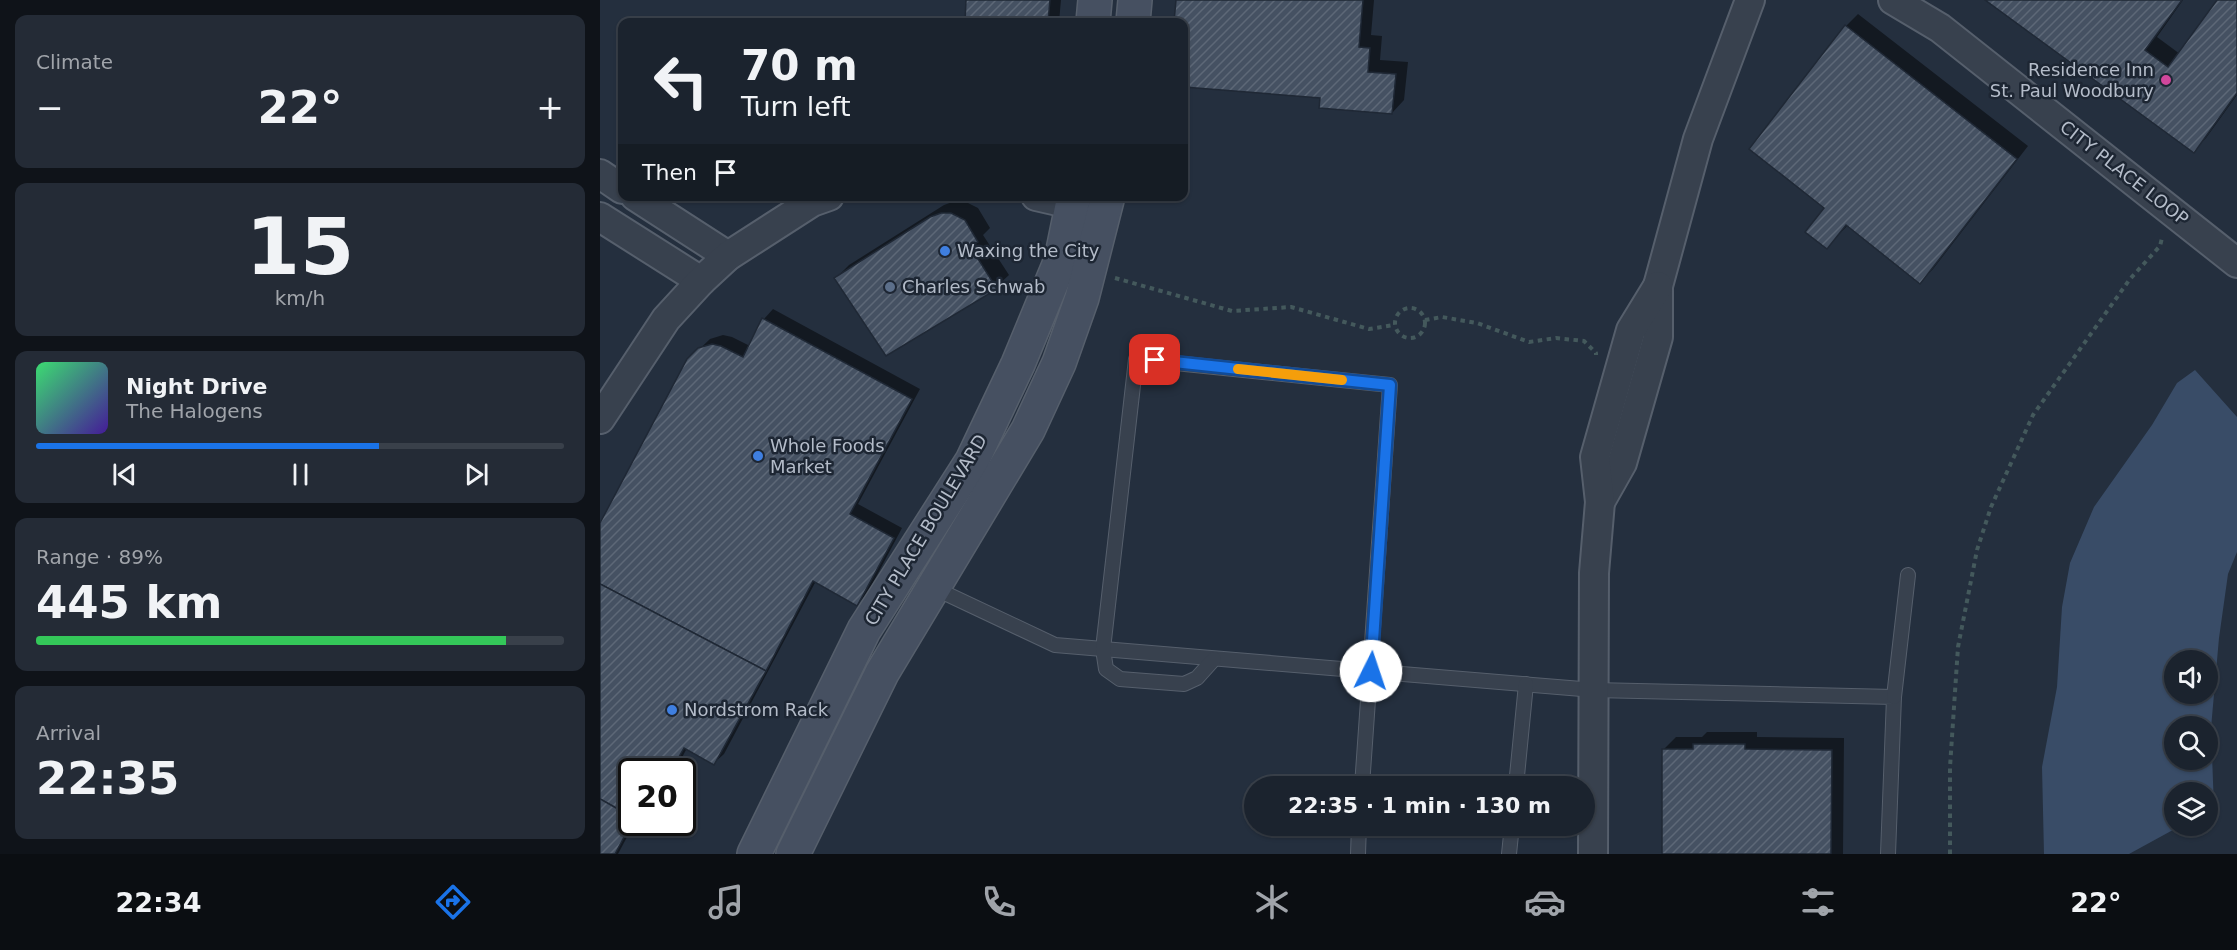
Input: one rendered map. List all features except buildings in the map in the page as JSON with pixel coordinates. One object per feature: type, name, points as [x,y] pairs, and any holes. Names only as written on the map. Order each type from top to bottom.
[{"type":"street","points":[[1093,18],[1095,0]]},
{"type":"street","points":[[1133,18],[1135,0]]},
{"type":"street","points":[[1600,502],[1622,463],[1658,337],[1658,286],[1698,139],[1750,0]]},
{"type":"street","name":"CITY PLACE LOOP","points":[[1893,0],[1940,28],[2237,263]]},
{"type":"street","points":[[600,174],[618,186]]},
{"type":"street","points":[[642,201],[728,256]]},
{"type":"street","points":[[600,419],[666,319],[701,281],[728,256],[815,201]]},
{"type":"street","name":"CITY PLACE BOULEVARD","points":[[754,854],[864,630],[972,461],[1018,364],[1061,260],[1073,201]]},
{"type":"street","points":[[1081,201],[1106,204]]},
{"type":"street","name":"CITY PLACE BOULEVARD","points":[[793,854],[882,673],[1028,430],[1059,363],[1082,298],[1106,204]]},
{"type":"street","points":[[600,217],[701,281]]},
{"type":"street","points":[[1593,854],[1594,573],[1600,502],[1596,457],[1631,330],[1658,286]]},
{"type":"lane","points":[[1214,658],[1197,678],[1184,684],[1120,679],[1106,669],[1103,649],[1136,358],[1390,385],[1363,776]]},
{"type":"lane","points":[[1888,854],[1894,697],[1908,575]]},
{"type":"lane","points":[[932,587],[1055,645],[1594,690],[1894,697]]},
{"type":"lane","points":[[1517,776],[1526,684]]},
{"type":"lane","points":[[1358,854],[1359,836]]},
{"type":"lane","points":[[1509,854],[1511,836]]},
{"type":"path","points":[[1950,854],[1950,767],[1958,647],[1977,550],[1991,507],[2033,415],[2130,279],[2160,246],[2170,211]]},
{"type":"path","points":[[1089,269],[1193,302],[1232,311],[1291,307],[1369,329],[1394,325]]},
{"type":"path","points":[[1404,308],[1418,309],[1425,320],[1425,327],[1416,337],[1402,336],[1394,325],[1398,312],[1404,308]]},
{"type":"path","points":[[1425,320],[1442,317],[1477,323],[1529,342],[1556,338],[1584,341],[1596,352],[1596,372],[1604,386],[1613,394]]},
{"type":"water","points":[[2195,370],[2237,417],[2237,552],[2228,574],[2218,650],[2164,650],[2164,704],[2213,704],[2212,716],[2164,716],[2164,770],[2213,770],[2213,782],[2164,782],[2164,835],[2129,854],[2044,854],[2042,767],[2057,687],[2062,607],[2070,563],[2094,507],[2152,425],[2177,383]]},
{"type":"slow traffic","points":[[1238,369],[1342,380]]},
{"type":"place","name":"Residence Inn St. Paul Woodbury","points":[[2166,80]]},
{"type":"place","name":"Waxing the City","points":[[945,251]]},
{"type":"place","name":"Charles Schwab","points":[[890,287]]},
{"type":"place","name":"Whole Foods Market","points":[[758,456]]},
{"type":"place","name":"Nordstrom Rack","points":[[672,710]]},
{"type":"route","points":[[1155,360],[1390,385],[1371,671]]}]
